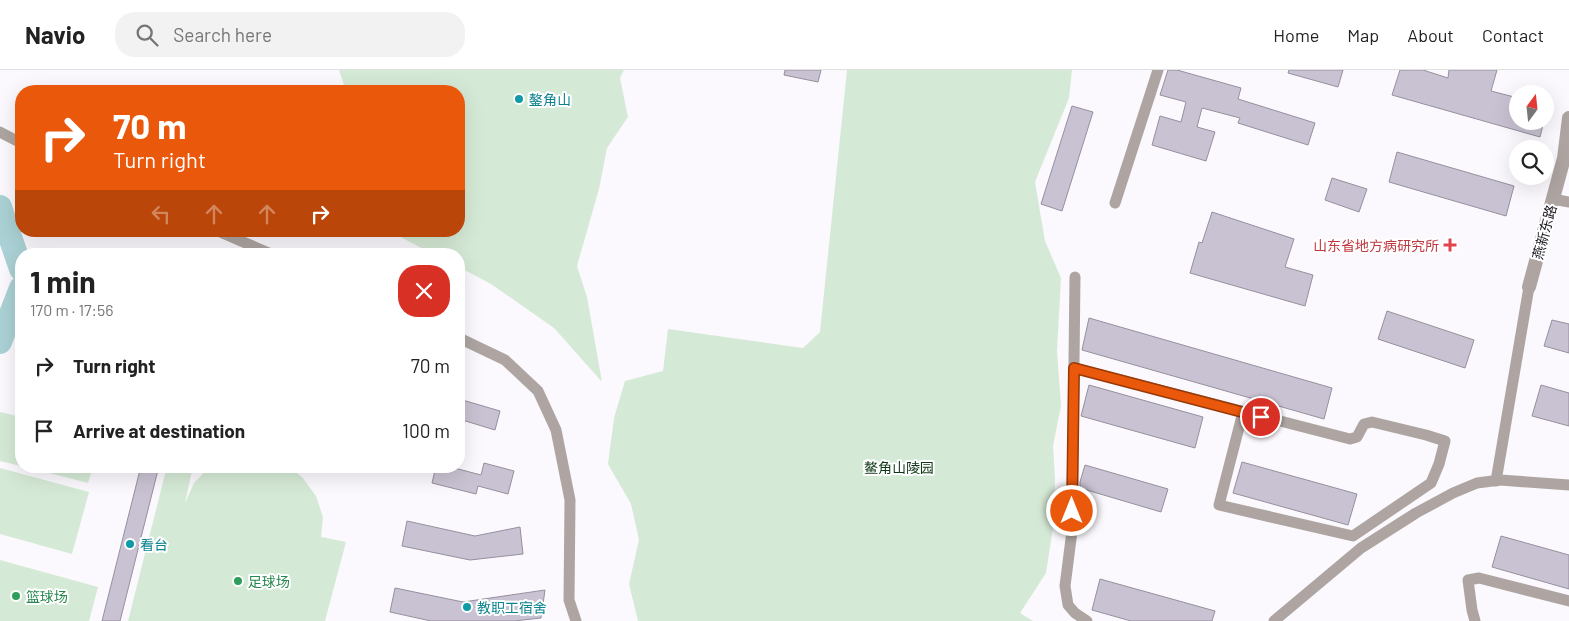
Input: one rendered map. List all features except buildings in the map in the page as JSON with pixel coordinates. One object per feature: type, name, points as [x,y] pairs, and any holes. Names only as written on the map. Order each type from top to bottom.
[{"type":"street","points":[[1115,203],[1158,70]]},
{"type":"street","name":"燕新东路","points":[[1529,287],[1564,158],[1569,118]]},
{"type":"street","points":[[0,132],[15,140]]},
{"type":"street","points":[[1553,198],[1569,202]]},
{"type":"street","points":[[232,237],[257,248]]},
{"type":"street","points":[[1075,277],[1072,531],[1065,586],[1068,604],[1074,613],[1087,621]]},
{"type":"street","points":[[1496,481],[1529,287]]},
{"type":"street","points":[[465,341],[505,360],[538,391],[556,430],[570,500],[569,600],[576,621]]},
{"type":"street","points":[[1074,368],[1350,439],[1357,437],[1360,428],[1364,424],[1372,422],[1426,435],[1444,441],[1440,464],[1431,483],[1353,536],[1219,505],[1243,412]]},
{"type":"street","points":[[1274,621],[1361,548],[1416,513],[1453,493],[1477,483],[1496,481],[1569,485]]},
{"type":"street","points":[[1475,621],[1468,580],[1480,578],[1569,601]]},
{"type":"green space","points":[[339,70],[624,70],[620,78],[628,117],[607,148],[599,189],[577,266],[587,297],[602,382],[554,328],[491,284],[465,270],[465,248],[422,248],[401,237],[465,237],[465,85],[344,85]]},
{"type":"green space","name":"鳌角山陵园","points":[[847,70],[1072,70],[1069,98],[1035,182],[1045,241],[1061,278],[1057,351],[1061,406],[1053,446],[1055,479],[1053,528],[1046,573],[1020,613],[1033,621],[638,621],[629,584],[639,540],[631,504],[608,464],[614,418],[625,381],[663,371],[668,329],[803,348],[820,332]]},
{"type":"green space","points":[[0,412],[15,416],[15,465],[0,461]]},
{"type":"green space","points":[[0,468],[89,492],[72,554],[0,534]]},
{"type":"green space","points":[[49,473],[91,473],[88,483]]},
{"type":"green space","points":[[165,473],[191,473],[185,503],[194,483],[203,473],[297,473],[316,496],[323,517],[321,538],[346,542],[325,621],[128,621]]},
{"type":"green space","points":[[0,560],[98,587],[89,621],[0,621]]},
{"type":"waterway","points":[[0,207],[15,251]]},
{"type":"waterway","points":[[0,342],[15,303]]},
{"type":"place","name":"鏊角山","points":[[519,99]]},
{"type":"place","name":"山东省地方病研究所","points":[[1450,245]]},
{"type":"place","name":"看台","points":[[130,544]]},
{"type":"place","name":"足球场","points":[[238,581]]},
{"type":"place","name":"篮球场","points":[[16,596]]},
{"type":"place","name":"教职工宿舍","points":[[467,607]]},
{"type":"route","points":[[1072,511],[1074,368],[1261,417]]}]
